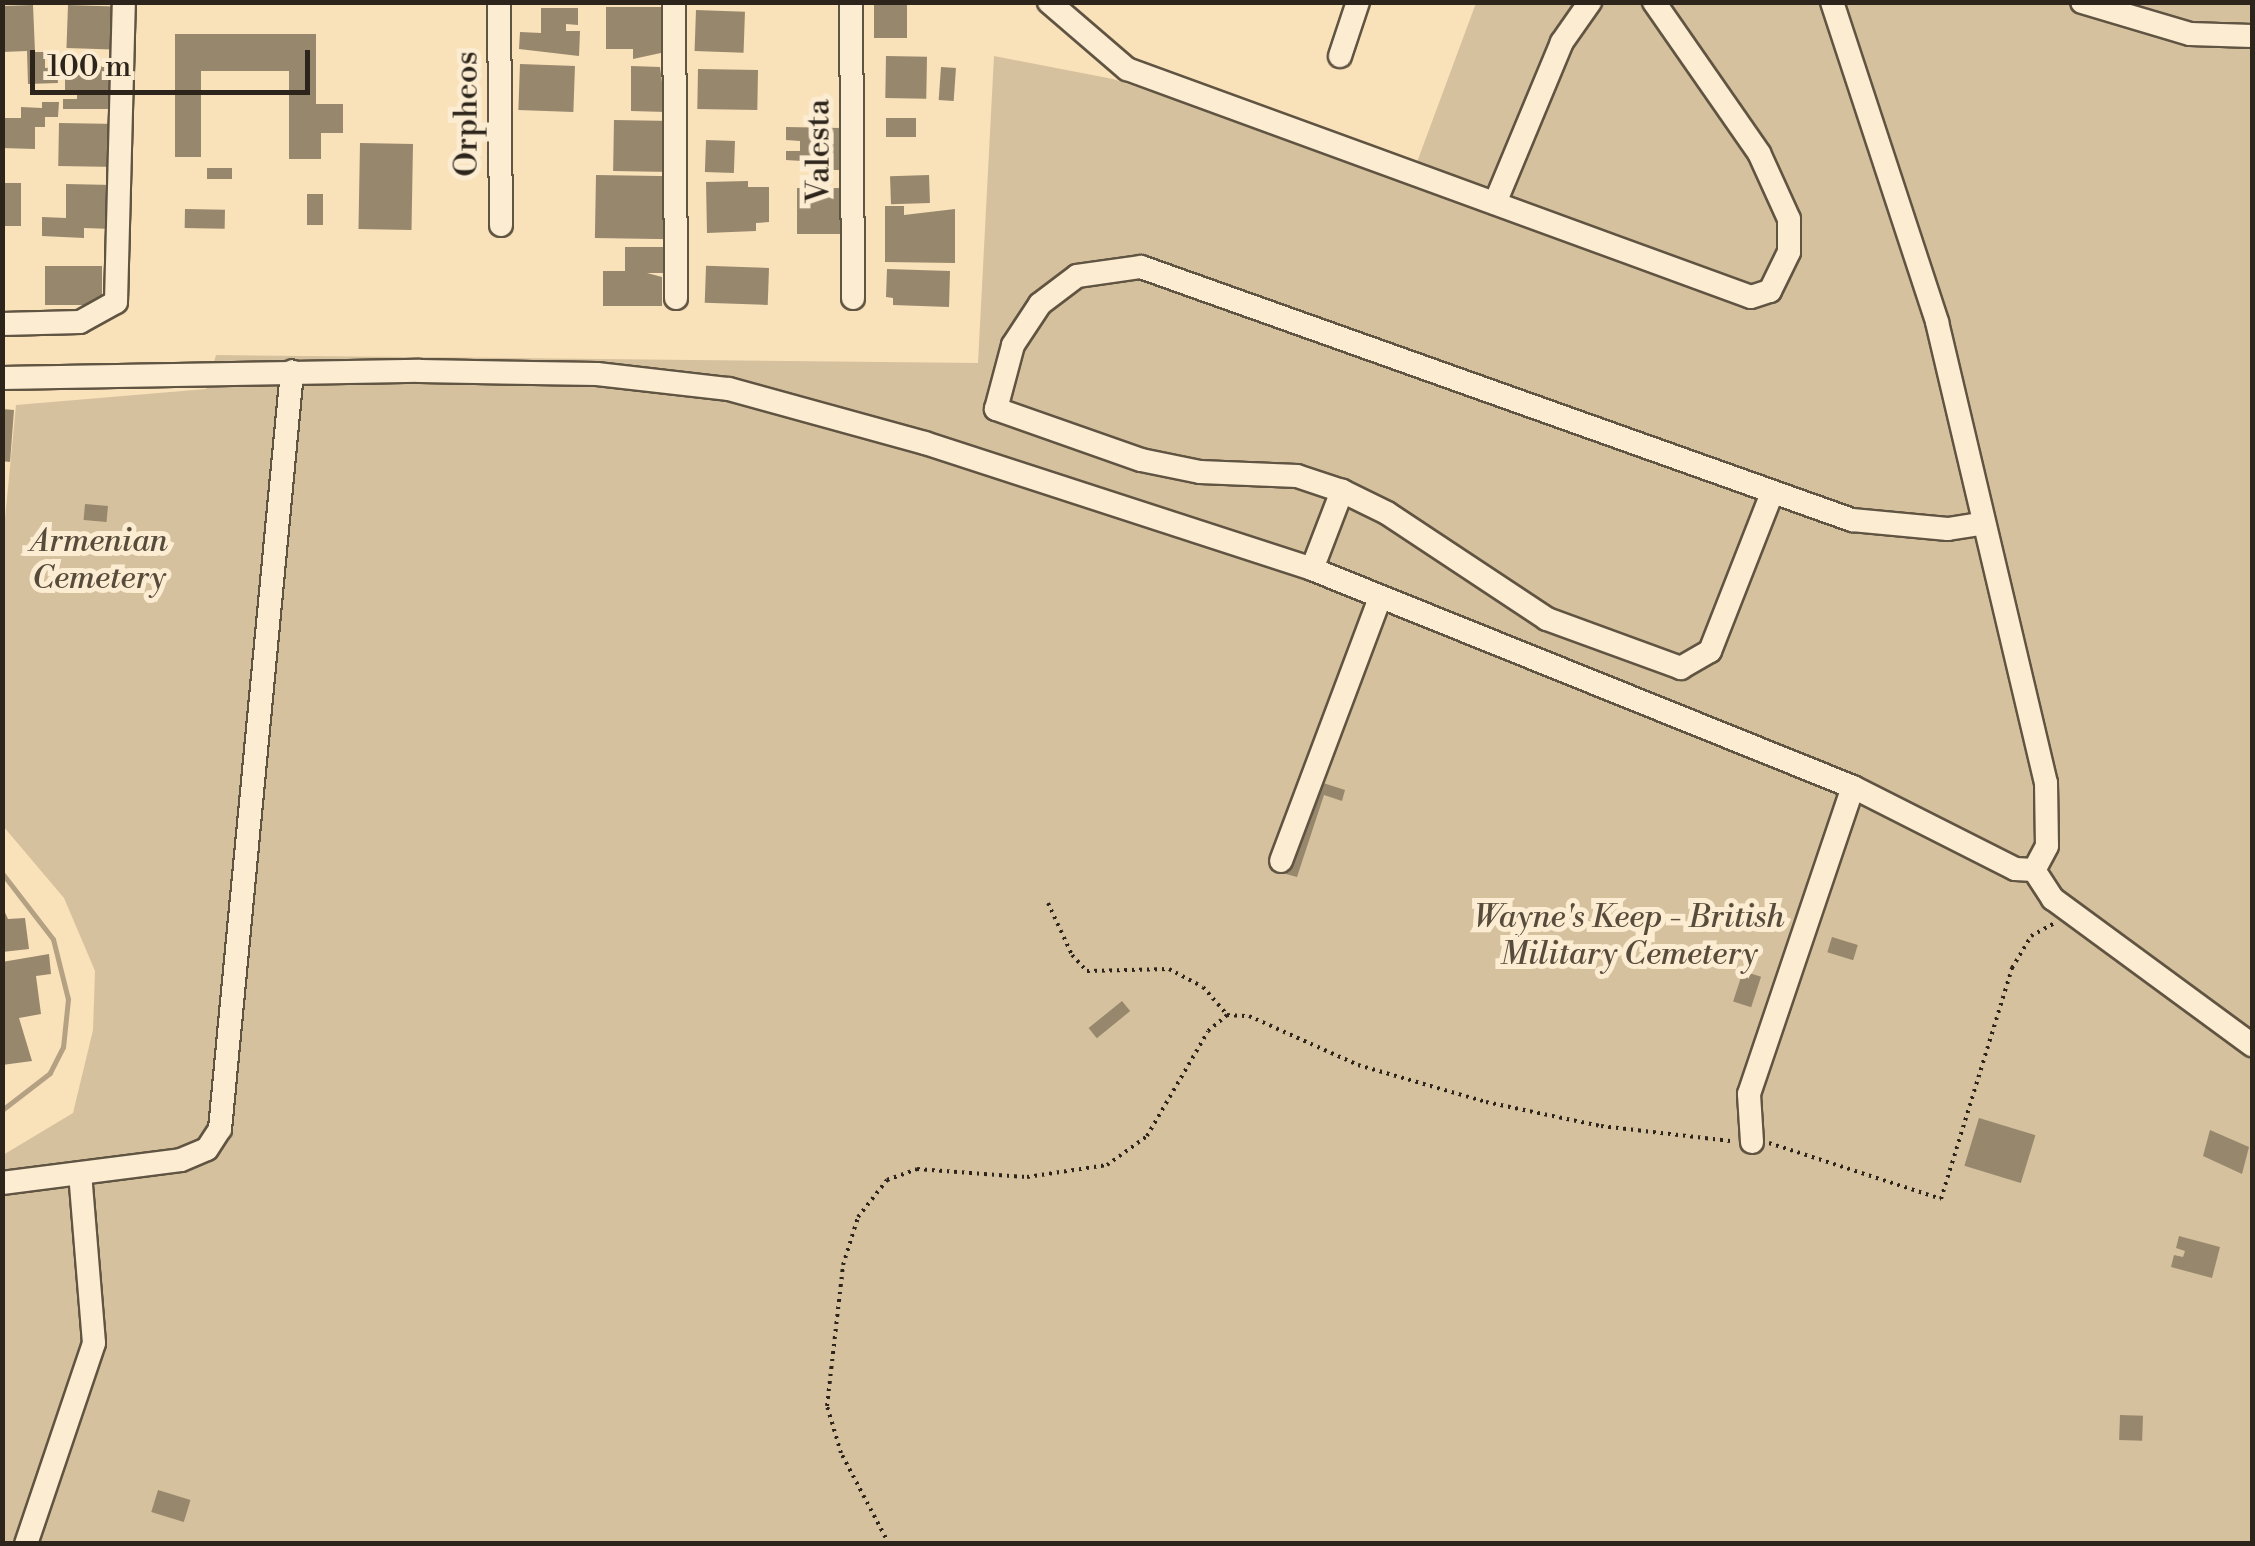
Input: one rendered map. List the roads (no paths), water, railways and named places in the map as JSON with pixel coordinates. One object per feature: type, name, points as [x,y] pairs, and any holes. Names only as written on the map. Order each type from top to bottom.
[{"type":"street","points":[[2,324],[80,322],[112,307],[119,282],[124,2]]},
{"type":"street","name":"Orpheos","points":[[499,2],[500,225]]},
{"type":"street","points":[[674,2],[676,298]]},
{"type":"street","name":"Valesta","points":[[851,2],[853,298]]},
{"type":"street","points":[[1049,2],[1127,69],[1751,297],[1770,291],[1788,252],[1788,219],[1758,153],[1654,2]]},
{"type":"street","points":[[1340,56],[1358,2]]},
{"type":"street","points":[[1495,203],[1562,42],[1590,2]]},
{"type":"street","points":[[1832,2],[1937,322],[2046,783],[2047,846],[2034,870]]},
{"type":"street","points":[[2082,2],[2190,34],[2252,36]]},
{"type":"street","points":[[1772,493],[1710,651],[1681,668],[1547,618],[1387,513],[1342,491],[1297,476],[1200,472],[1141,460],[996,409],[1013,344],[1040,304],[1077,276],[1141,266],[1772,493],[1896,528],[1984,522]]},
{"type":"street","points":[[12,378],[292,370],[597,374],[729,389],[925,443],[1312,569],[1852,786],[2015,869],[2034,870]]},
{"type":"street","points":[[2,1183],[181,1160],[207,1149],[220,1129],[292,370]]},
{"type":"street","points":[[1312,569],[1342,491]]},
{"type":"street","points":[[1281,861],[1380,597]]},
{"type":"street","points":[[1752,1142],[1749,1094],[1852,786]]},
{"type":"street","points":[[2034,870],[2053,899],[2252,1045]]},
{"type":"street","points":[[26,1544],[94,1343],[80,1174]]},
{"type":"waterway","points":[[2,873],[53,939],[68,999],[63,1047],[50,1073],[2,1110]]},
{"type":"park label","name":"Armenian Cemetery","points":[[99,560]]},
{"type":"park label","name":"Wayne's Keep - British Military Cemetery","points":[[1629,936]]}]
